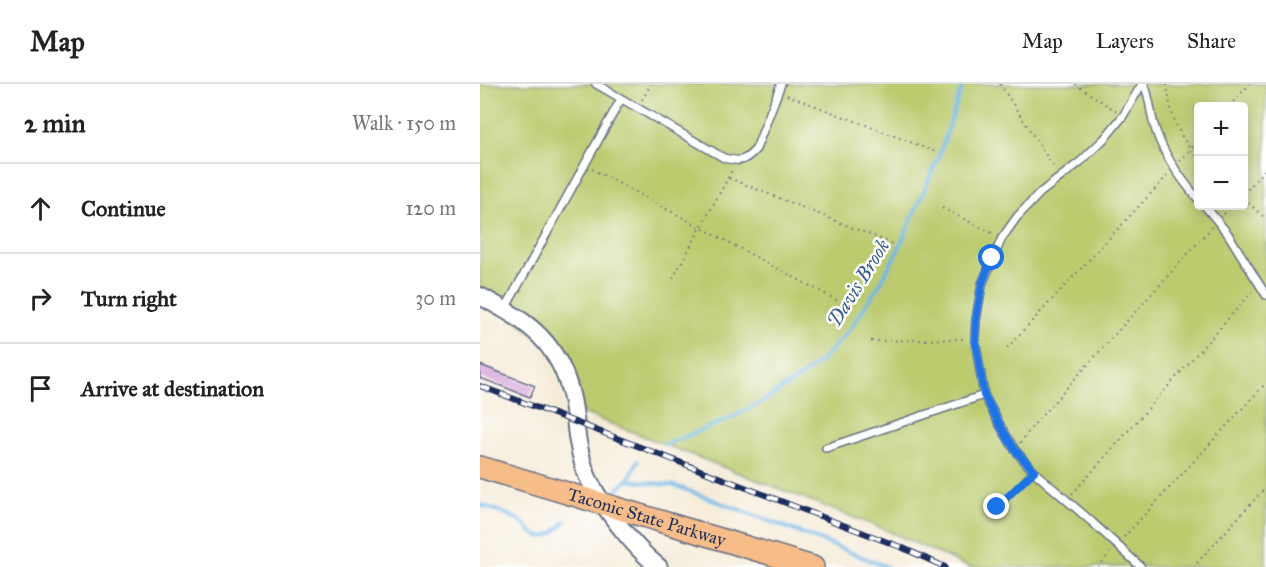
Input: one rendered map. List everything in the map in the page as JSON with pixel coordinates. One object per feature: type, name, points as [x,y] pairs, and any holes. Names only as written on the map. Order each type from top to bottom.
[{"type":"highway","name":"Taconic State Parkway","points":[[480,467],[813,567]]},
{"type":"highway","name":"Taconic State Parkway","points":[[480,481],[768,567]]},
{"type":"street","points":[[480,296],[525,323],[543,339],[559,361],[572,397],[578,446],[591,484],[617,522],[658,567]]},
{"type":"lane","points":[[596,84],[724,158],[737,162],[748,158],[756,149],[781,84]]},
{"type":"lane","points":[[1141,567],[1034,471],[1015,450],[984,395],[975,339],[976,320],[982,284],[1002,238],[1017,217],[1040,193],[1080,162],[1105,138],[1123,116],[1143,84],[1148,93],[1155,127],[1175,168],[1194,194]]},
{"type":"lane","points":[[505,310],[621,99]]},
{"type":"lane","points":[[1209,210],[1233,242],[1266,295]]},
{"type":"lane","points":[[826,448],[984,395]]},
{"type":"path","points":[[637,107],[651,84]]},
{"type":"path","points":[[1000,84],[1060,177]]},
{"type":"path","points":[[1075,84],[1123,116]]},
{"type":"path","points":[[1167,84],[1171,109],[1179,134],[1197,156]]},
{"type":"path","points":[[1233,102],[1250,84]]},
{"type":"path","points":[[778,92],[936,152]]},
{"type":"path","points":[[1007,348],[1194,146]]},
{"type":"path","points":[[673,278],[737,162]]},
{"type":"path","points":[[584,165],[855,310]]},
{"type":"path","points":[[1248,189],[1266,168]]},
{"type":"path","points":[[729,178],[892,244]]},
{"type":"path","points":[[1248,203],[1266,219]]},
{"type":"path","points":[[942,208],[1002,238]]},
{"type":"path","points":[[1015,450],[1036,422],[1228,210]]},
{"type":"path","points":[[1066,500],[1259,284]]},
{"type":"path","points":[[871,341],[975,339]]},
{"type":"path","points":[[1098,567],[1266,383]]},
{"type":"path","points":[[997,507],[1034,471]]},
{"type":"path","points":[[1197,563],[1266,488]]},
{"type":"green space","points":[[480,84],[1266,84],[1266,567],[969,567],[881,528],[583,413],[576,383],[568,364],[480,289]]},
{"type":"building","points":[[480,365],[535,386],[530,397],[480,378]]},
{"type":"waterway","name":"Davis Brook","points":[[665,445],[729,419],[762,402],[821,361],[851,328],[880,284],[900,246],[939,156],[963,84]]},
{"type":"waterway","name":"Davis Brook","points":[[615,492],[628,480],[638,461]]},
{"type":"waterway","points":[[628,480],[676,486],[887,567]]},
{"type":"waterway","name":"Davis Brook","points":[[480,505],[515,518],[534,534],[543,537],[551,534],[565,521]]},
{"type":"railway","points":[[480,386],[903,548],[945,567]]},
{"type":"route","points":[[992,258],[982,284],[976,320],[975,339],[984,395],[1015,450],[1034,471],[997,507]]}]
